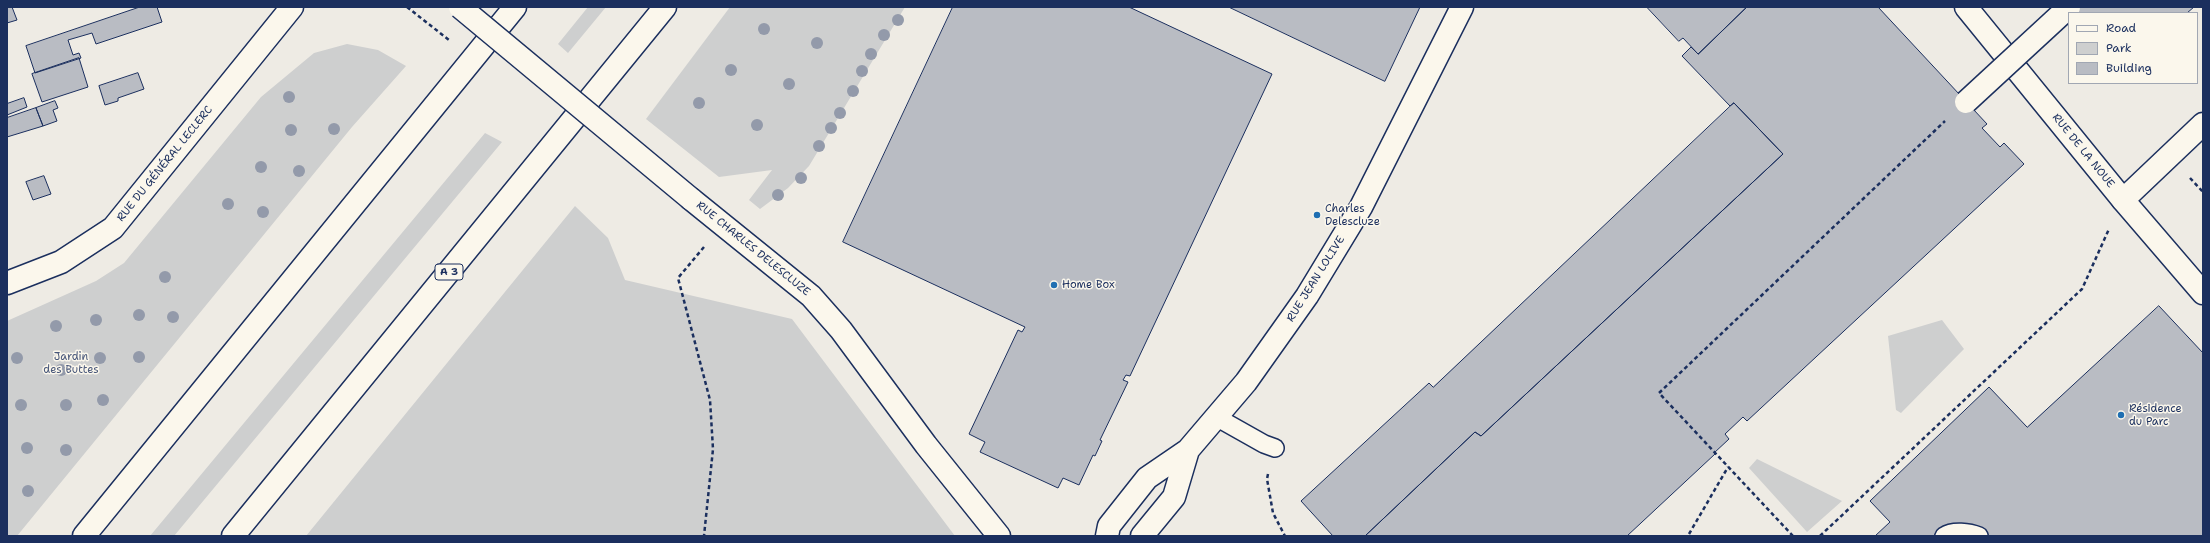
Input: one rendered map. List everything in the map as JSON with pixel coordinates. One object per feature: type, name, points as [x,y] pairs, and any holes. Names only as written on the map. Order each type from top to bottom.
[{"type":"main road","name":"RUE DU GÉNÉRAL LECLERC","points":[[7,283],[61,262],[113,228],[292,7]]},
{"type":"main road","name":"RUE CHARLES DELESCLUZE","points":[[460,7],[691,199],[811,296],[841,330],[926,446],[999,536]]},
{"type":"main road","points":[[84,536],[515,7]]},
{"type":"main road","name":"A 3","points":[[233,536],[665,7]]},
{"type":"main road","name":"RUE JEAN LOLIVE","points":[[1107,536],[1109,526],[1148,478],[1188,450],[1246,382],[1307,296],[1361,207],[1462,7]]},
{"type":"main road","name":"RUE DE LA NOUE","points":[[1966,7],[2123,200],[2203,293]]},
{"type":"main road","points":[[1966,102],[2068,7]]},
{"type":"main road","points":[[2123,200],[2203,124]]},
{"type":"main road","name":"RUE JEAN LOLIVE","points":[[1142,536],[1174,496],[1188,450]]},
{"type":"lane","points":[[1216,417],[1264,444],[1275,448]]},
{"type":"lane","points":[[1944,536],[1950,532],[1973,533],[1979,536]]},
{"type":"path","points":[[1793,536],[1659,393],[1966,102]]},
{"type":"path","points":[[1820,536],[2082,289],[2123,200]]},
{"type":"path","points":[[704,536],[713,449],[710,400],[678,278],[707,244]]},
{"type":"path","points":[[1275,448],[1267,479],[1273,512],[1285,536]]},
{"type":"path","points":[[1689,534],[1728,467]]},
{"type":"green space","points":[[588,7],[606,7],[568,53],[558,44]]},
{"type":"green space","points":[[730,7],[905,7],[809,166],[788,188],[760,209],[749,200],[772,170],[719,177],[646,119]]},
{"type":"green space","name":"Jardin des Buttes","points":[[347,44],[378,50],[406,66],[352,127],[17,536],[7,536],[7,321],[96,281],[124,263],[261,97],[314,53]]},
{"type":"green space","points":[[485,133],[502,142],[174,536],[150,536]]},
{"type":"green space","points":[[575,206],[608,238],[625,280],[792,319],[955,536],[306,536]]},
{"type":"green space","points":[[1942,320],[1964,349],[1901,413],[1896,410],[1888,336]]},
{"type":"green space","points":[[1757,459],[1842,501],[1807,532],[1749,468]]},
{"type":"building","points":[[7,7],[12,7],[17,20],[7,23]]},
{"type":"building","points":[[140,7],[157,7],[162,22],[96,44],[92,33],[68,40],[73,55],[79,53],[81,58],[35,73],[26,46]]},
{"type":"building","name":"Home Box","points":[[953,7],[1129,7],[1272,74],[1130,376],[1126,375],[1123,380],[1128,382],[1100,440],[1102,441],[1095,456],[1093,455],[1079,485],[1063,478],[1058,488],[980,452],[985,442],[969,434],[1018,330],[1022,332],[1025,327],[843,242]]},
{"type":"building","points":[[1229,7],[1420,7],[1385,81]]},
{"type":"building","points":[[1647,7],[1747,7],[1698,54],[1683,38],[1679,41]]},
{"type":"building","points":[[1747,7],[1878,7],[1987,124],[1982,128],[2000,147],[2004,143],[2024,164],[1747,421],[1743,417],[1725,434],[1729,439],[1714,453],[1715,454],[1627,536],[1365,536],[1475,432],[1481,436],[1783,154],[1734,103],[1730,106],[1682,56],[1691,47],[1698,54]]},
{"type":"building","points":[[2073,7],[2194,7],[2188,12],[2078,12]]},
{"type":"building","points":[[79,58],[88,87],[42,102],[32,74]]},
{"type":"building","points":[[138,73],[144,89],[118,98],[118,101],[105,105],[99,86]]},
{"type":"building","points":[[24,98],[27,107],[7,115],[7,104]]},
{"type":"building","points":[[55,101],[58,108],[53,110],[57,121],[43,126],[36,108]]},
{"type":"building","points":[[1734,103],[1783,154],[1481,436],[1475,432],[1365,536],[1333,536],[1301,501],[1429,383],[1433,387]]},
{"type":"building","points":[[36,108],[43,126],[7,137],[7,118]]},
{"type":"building","points":[[44,176],[51,194],[33,200],[26,182]]},
{"type":"building","name":"Résidence du Parc","points":[[2159,306],[2203,353],[2203,536],[1875,536],[1890,522],[1870,501],[1989,387],[2027,427]]},
{"type":"place","name":"Charles Delescluze","points":[[1317,215]]},
{"type":"place","name":"Home Box","points":[[1054,285]]},
{"type":"place","name":"Résidence du Parc","points":[[2121,415]]}]
